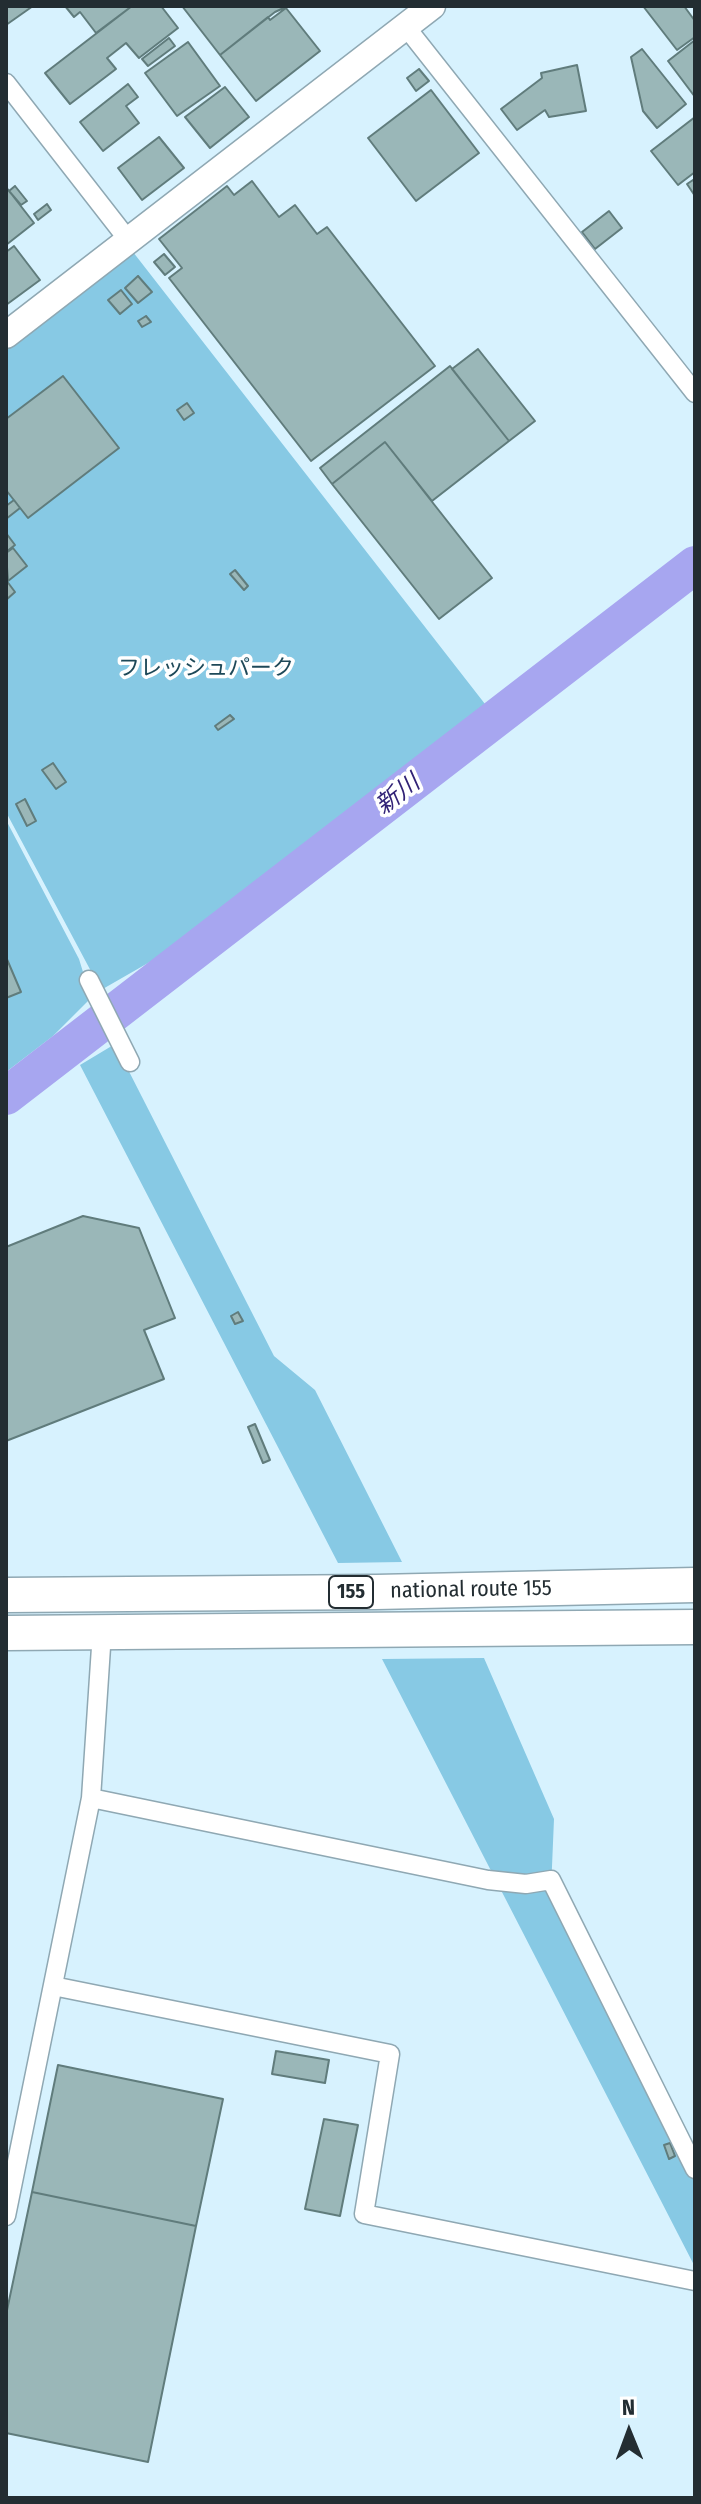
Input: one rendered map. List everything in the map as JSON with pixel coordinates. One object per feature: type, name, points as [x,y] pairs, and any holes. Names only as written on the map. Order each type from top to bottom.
[{"type":"highway","name":"national route 155","points":[[6,1595],[695,1585]]},
{"type":"highway","name":"national route 155","points":[[6,1633],[695,1627]]},
{"type":"street","points":[[6,335],[413,15],[695,393]]},
{"type":"street","points":[[6,83],[129,241]]},
{"type":"street","points":[[89,980],[130,1062]]},
{"type":"street","points":[[6,2216],[91,1798],[102,1632]]},
{"type":"street","points":[[91,1798],[488,1880],[526,1884],[551,1880],[695,2169]]},
{"type":"street","points":[[53,1986],[390,2054],[364,2214],[695,2281]]},
{"type":"green space","name":"フレッシュパーク","points":[[133,252],[485,704],[155,959],[101,990],[6,812],[6,351]]},
{"type":"green space","points":[[6,820],[79,959],[91,998],[53,1036],[6,1072]]},
{"type":"green space","points":[[115,1044],[274,1356],[315,1390],[402,1562],[338,1563],[80,1065]]},
{"type":"green space","points":[[484,1658],[554,1819],[551,1890],[695,2179],[695,2267],[382,1659]]},
{"type":"building","points":[[6,6],[33,6],[6,25]]},
{"type":"building","points":[[65,6],[132,6],[96,33],[80,12],[74,17]]},
{"type":"building","points":[[132,6],[161,6],[178,28],[139,58],[126,43],[107,58],[116,69],[70,104],[45,73]]},
{"type":"building","points":[[182,6],[288,6],[275,12],[220,55]]},
{"type":"building","points":[[643,6],[684,6],[695,21],[695,37],[677,50]]},
{"type":"building","points":[[286,8],[320,51],[256,101],[220,55],[268,17],[270,20]]},
{"type":"building","points":[[169,38],[175,46],[148,66],[142,59]]},
{"type":"building","points":[[695,40],[695,97],[668,61]]},
{"type":"building","points":[[188,42],[220,86],[177,116],[145,73]]},
{"type":"building","points":[[642,49],[686,104],[657,128],[643,111],[631,57]]},
{"type":"building","points":[[577,65],[586,111],[549,117],[545,110],[517,130],[501,109],[542,78],[541,73]]},
{"type":"building","points":[[419,69],[429,81],[416,91],[407,78]]},
{"type":"building","points":[[128,84],[138,97],[126,106],[139,123],[103,151],[80,122]]},
{"type":"building","points":[[225,87],[249,117],[210,148],[185,117]]},
{"type":"building","points":[[431,90],[479,153],[416,201],[368,138]]},
{"type":"building","points":[[695,117],[695,172],[678,185],[651,151]]},
{"type":"building","points":[[159,137],[184,168],[142,200],[118,168]]},
{"type":"building","points":[[693,180],[695,182],[695,196],[687,184]]},
{"type":"building","points":[[252,181],[279,217],[295,205],[317,234],[327,227],[435,366],[311,461],[169,278],[182,268],[159,239],[227,186],[234,195]]},
{"type":"building","points":[[15,186],[27,201],[21,205],[9,191]]},
{"type":"building","points":[[6,187],[34,223],[6,245]]},
{"type":"building","points":[[47,204],[51,210],[38,220],[34,214]]},
{"type":"building","points":[[609,211],[622,228],[595,249],[582,232]]},
{"type":"building","points":[[14,246],[40,280],[6,305],[6,252]]},
{"type":"building","points":[[164,254],[175,267],[165,275],[154,262]]},
{"type":"building","points":[[138,276],[152,292],[138,303],[125,288]]},
{"type":"building","points":[[121,290],[132,304],[120,314],[108,300]]},
{"type":"building","points":[[146,316],[151,322],[142,327],[138,321]]},
{"type":"building","points":[[478,349],[535,421],[509,441],[452,369]]},
{"type":"building","points":[[450,366],[509,441],[432,501],[385,442],[332,484],[320,468]]},
{"type":"building","points":[[63,376],[119,448],[28,518],[6,490],[6,419]]},
{"type":"building","points":[[187,403],[194,413],[184,420],[177,410]]},
{"type":"building","points":[[385,442],[492,578],[439,619],[332,484]]},
{"type":"building","points":[[14,500],[20,508],[6,519],[6,506]]},
{"type":"building","points":[[6,533],[15,545],[6,552]]},
{"type":"building","points":[[13,548],[27,566],[8,581],[6,553]]},
{"type":"building","points":[[235,570],[248,586],[244,590],[230,574]]},
{"type":"building","points":[[6,580],[15,592],[6,600]]},
{"type":"building","points":[[230,715],[234,719],[218,730],[215,726]]},
{"type":"building","points":[[53,763],[66,782],[56,789],[42,770]]},
{"type":"building","points":[[25,799],[36,821],[27,826],[16,804]]},
{"type":"building","points":[[6,957],[21,992],[6,998]]},
{"type":"building","points":[[83,1216],[139,1228],[175,1318],[144,1330],[164,1379],[6,1441],[6,1247]]},
{"type":"building","points":[[238,1312],[243,1321],[235,1324],[231,1316]]},
{"type":"building","points":[[255,1424],[270,1460],[263,1463],[248,1427]]},
{"type":"building","points":[[276,2051],[329,2060],[325,2083],[272,2074]]},
{"type":"building","points":[[58,2065],[223,2099],[196,2226],[32,2192]]},
{"type":"building","points":[[324,2119],[358,2125],[340,2216],[305,2209]]},
{"type":"building","points":[[670,2143],[675,2156],[669,2159],[664,2145]]},
{"type":"building","points":[[32,2192],[196,2226],[148,2462],[6,2433],[6,2315]]},
{"type":"waterway","name":"新川","points":[[6,1096],[695,565]]}]
